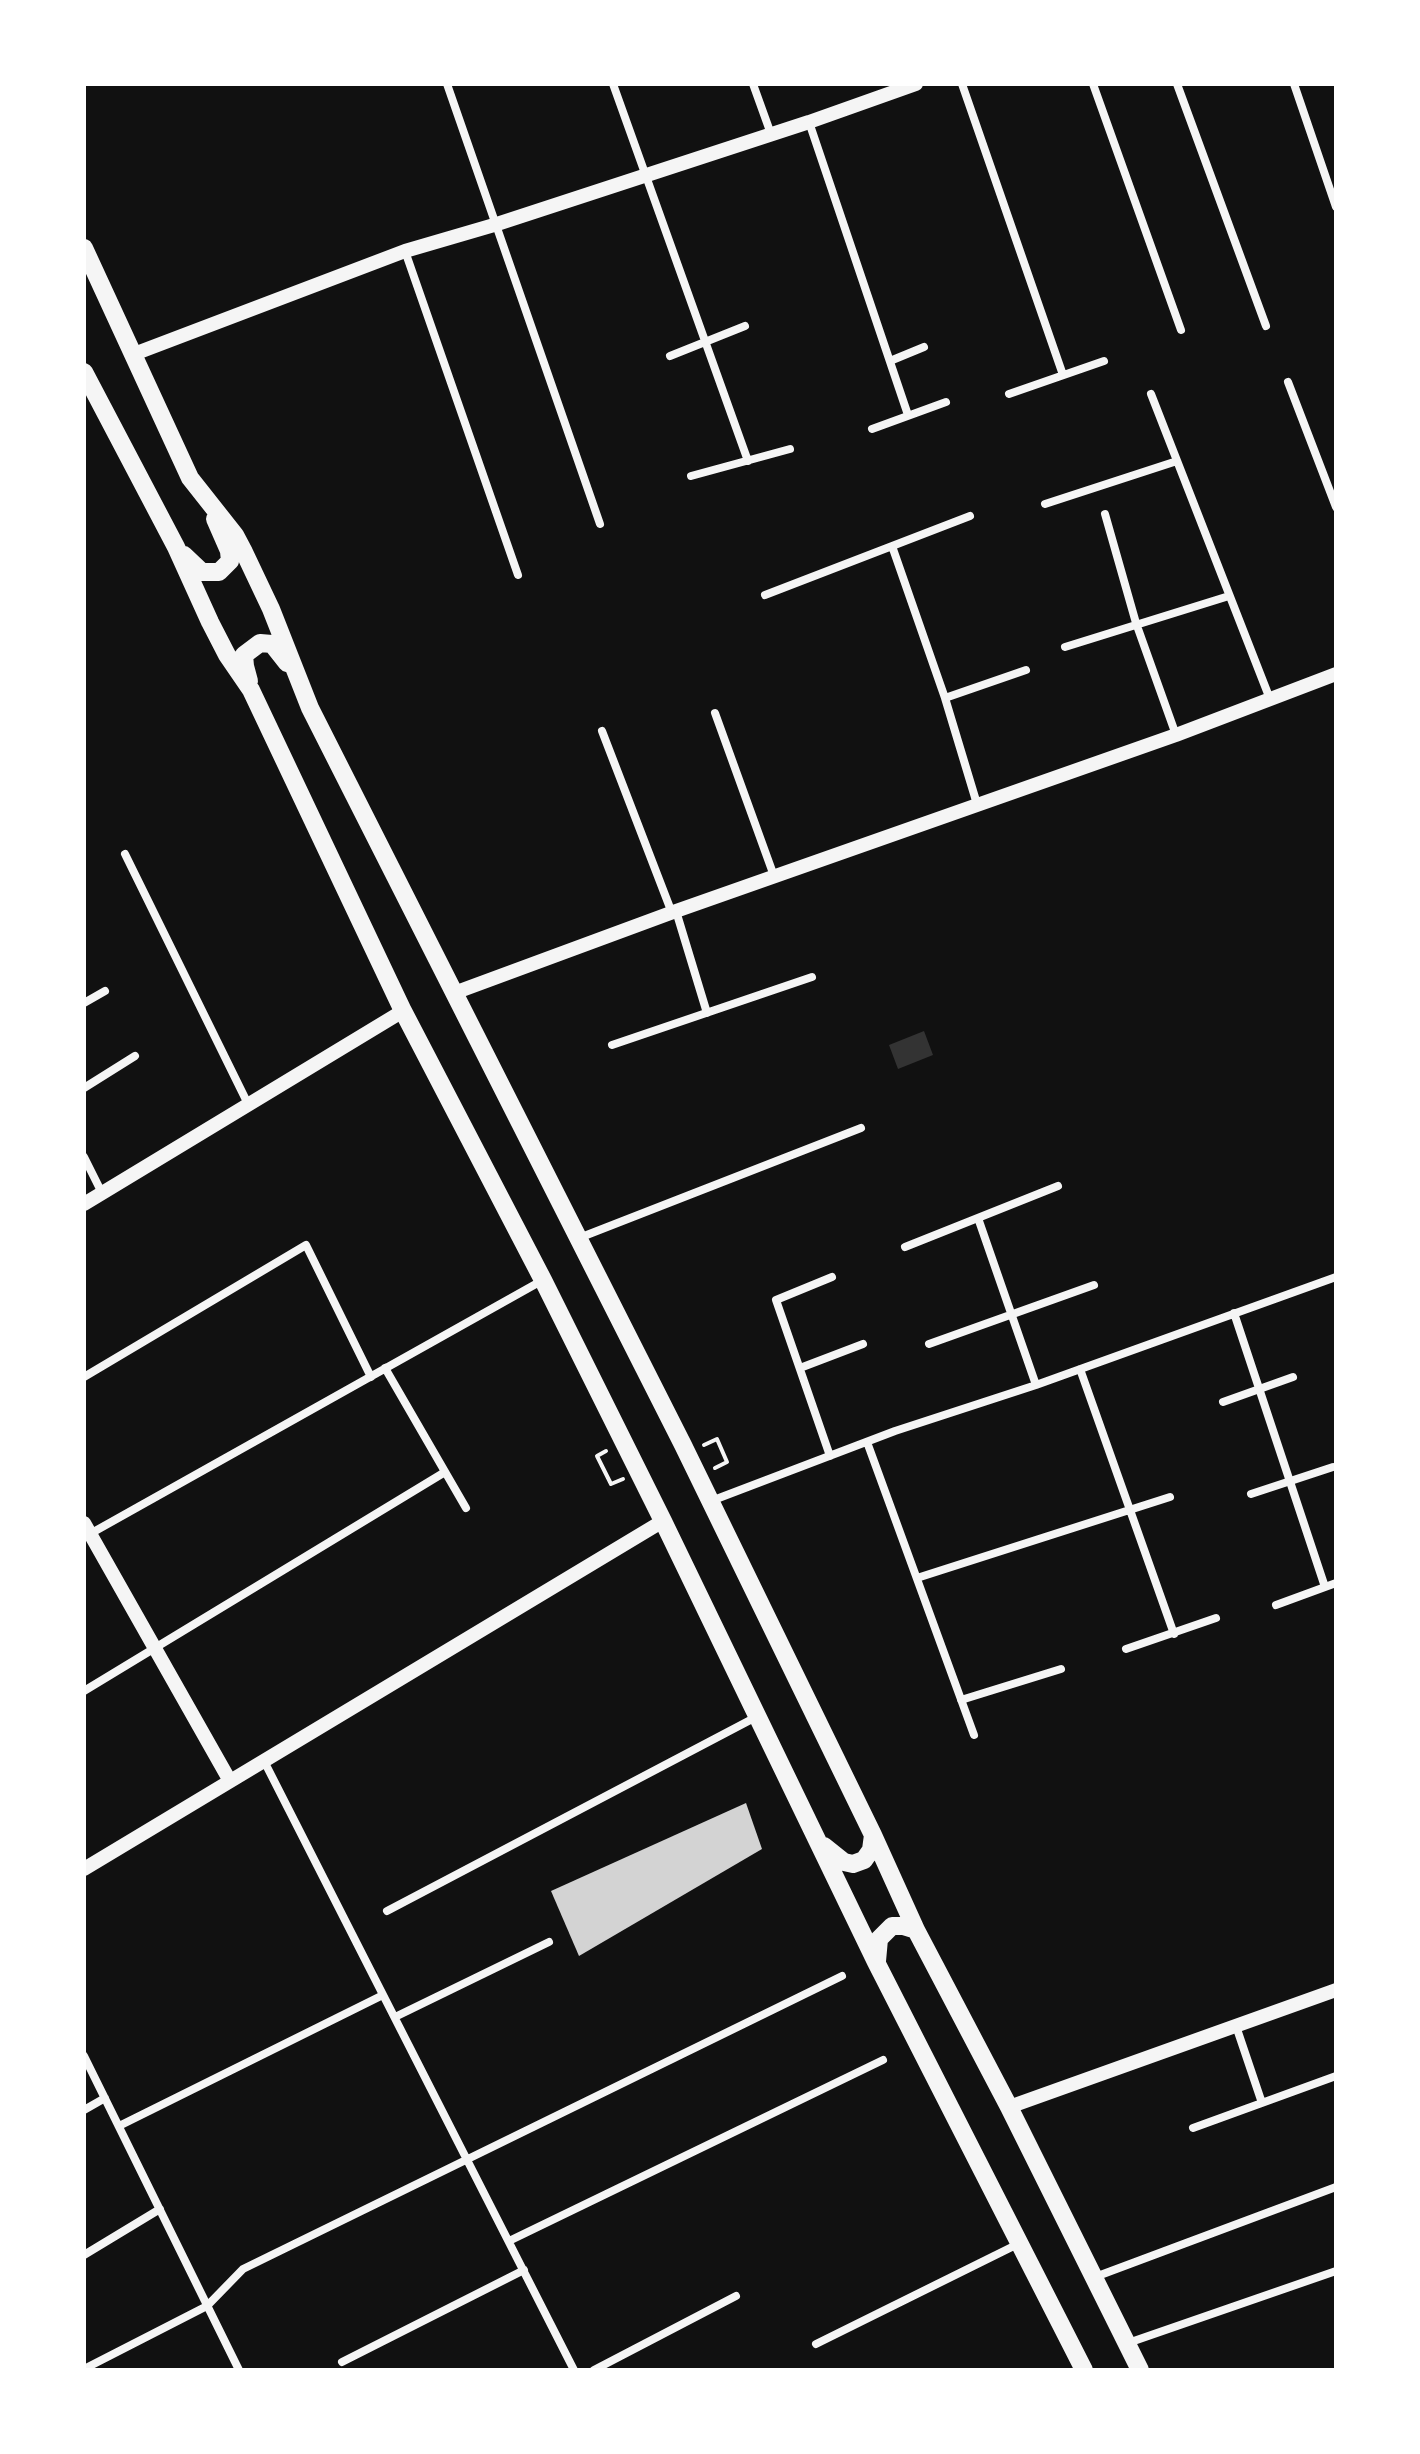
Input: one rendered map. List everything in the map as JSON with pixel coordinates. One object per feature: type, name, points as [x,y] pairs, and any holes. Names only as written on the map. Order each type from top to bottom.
[{"type":"main road","points":[[84,248],[190,478],[235,535],[244,552],[271,609],[310,708],[710,1501],[916,1930],[1009,2107],[1140,2370]]},
{"type":"main road","points":[[86,382],[176,547],[221,644],[251,690],[403,1011],[543,1280],[876,1962],[1084,2370]]},
{"type":"main road","points":[[176,547],[202,572],[219,572],[230,561],[211,506]]},
{"type":"main road","points":[[251,690],[244,655],[260,643],[272,644],[297,674]]},
{"type":"main road","points":[[819,1841],[833,1855],[853,1864],[864,1860],[871,1850],[873,1835]]},
{"type":"main road","points":[[876,1962],[879,1939],[892,1926],[916,1930]]},
{"type":"street","points":[[447,84],[600,524]]},
{"type":"street","points":[[613,84],[748,461]]},
{"type":"street","points":[[753,84],[771,134]]},
{"type":"street","points":[[134,354],[405,251],[644,176],[916,84]]},
{"type":"street","points":[[962,84],[1063,375]]},
{"type":"street","points":[[1093,84],[1181,330]]},
{"type":"street","points":[[1177,84],[1266,326]]},
{"type":"street","points":[[1294,84],[1336,207]]},
{"type":"street","points":[[809,122],[908,415]]},
{"type":"street","points":[[405,251],[518,575]]},
{"type":"street","points":[[670,356],[745,326]]},
{"type":"street","points":[[890,361],[924,347]]},
{"type":"street","points":[[1009,394],[1104,361]]},
{"type":"street","points":[[1288,382],[1336,507]]},
{"type":"street","points":[[1151,394],[1270,699]]},
{"type":"street","points":[[872,429],[946,402]]},
{"type":"street","points":[[691,476],[790,449]]},
{"type":"street","points":[[1045,504],[1177,461]]},
{"type":"street","points":[[1105,514],[1136,623],[1176,735]]},
{"type":"street","points":[[765,595],[970,516]]},
{"type":"street","points":[[892,546],[945,698],[977,804]]},
{"type":"street","points":[[1065,647],[1229,596]]},
{"type":"street","points":[[945,698],[1026,670]]},
{"type":"street","points":[[454,993],[774,876],[1176,735],[1336,674]]},
{"type":"street","points":[[715,713],[774,876]]},
{"type":"street","points":[[602,731],[674,912],[707,1013]]},
{"type":"street","points":[[125,854],[248,1104]]},
{"type":"street","points":[[612,1045],[812,977]]},
{"type":"street","points":[[84,1003],[105,991]]},
{"type":"street","points":[[84,1204],[403,1011]]},
{"type":"street","points":[[84,1088],[135,1056]]},
{"type":"street","points":[[578,1238],[861,1128]]},
{"type":"street","points":[[84,1157],[102,1193]]},
{"type":"street","points":[[905,1247],[1058,1186]]},
{"type":"street","points":[[978,1218],[1036,1385]]},
{"type":"street","points":[[84,1377],[306,1245],[371,1377]]},
{"type":"street","points":[[830,1456],[776,1300],[832,1277]]},
{"type":"street","points":[[710,1501],[867,1442],[1336,1277]]},
{"type":"street","points":[[230,1781],[86,1531],[543,1280]]},
{"type":"street","points":[[929,1344],[1094,1285]]},
{"type":"street","points":[[1234,1313],[1325,1587]]},
{"type":"street","points":[[800,1368],[863,1344]]},
{"type":"street","points":[[385,1368],[466,1508]]},
{"type":"street","points":[[1080,1369],[1174,1634]]},
{"type":"street","points":[[1223,1402],[1293,1377]]},
{"type":"street","points":[[867,1442],[974,1735]]},
{"type":"street","points":[[1251,1494],[1333,1467]]},
{"type":"street","points":[[84,1691],[445,1472]]},
{"type":"street","points":[[917,1578],[1170,1497]]},
{"type":"street","points":[[84,1869],[663,1521]]},
{"type":"street","points":[[1276,1605],[1336,1583]]},
{"type":"street","points":[[1126,1649],[1216,1618]]},
{"type":"street","points":[[961,1700],[1061,1669]]},
{"type":"street","points":[[387,1911],[758,1716]]},
{"type":"street","points":[[264,1761],[574,2370]]},
{"type":"street","points":[[395,2017],[549,1942]]},
{"type":"street","points":[[84,2369],[207,2306],[243,2269],[842,1976]]},
{"type":"street","points":[[1009,2107],[1336,1990]]},
{"type":"street","points":[[119,2126],[383,1995]]},
{"type":"street","points":[[1236,2026],[1262,2103]]},
{"type":"street","points":[[84,2056],[239,2370]]},
{"type":"street","points":[[509,2241],[883,2060]]},
{"type":"street","points":[[1193,2128],[1336,2076]]},
{"type":"street","points":[[84,2110],[105,2098]]},
{"type":"street","points":[[1095,2278],[1336,2187]]},
{"type":"street","points":[[84,2255],[160,2209]]},
{"type":"street","points":[[816,2344],[1019,2244]]},
{"type":"street","points":[[342,2362],[524,2270]]},
{"type":"street","points":[[1127,2343],[1336,2271]]},
{"type":"street","points":[[594,2370],[736,2296]]},
{"type":"path","points":[[704,1445],[717,1439],[727,1462]]},
{"type":"path","points":[[597,1456],[611,1484],[624,1479]]},
{"type":"shaded area","points":[[924,1031],[933,1055],[898,1069],[889,1045]]},
{"type":"building","points":[[746,1803],[762,1849],[579,1956],[551,1891]]}]
